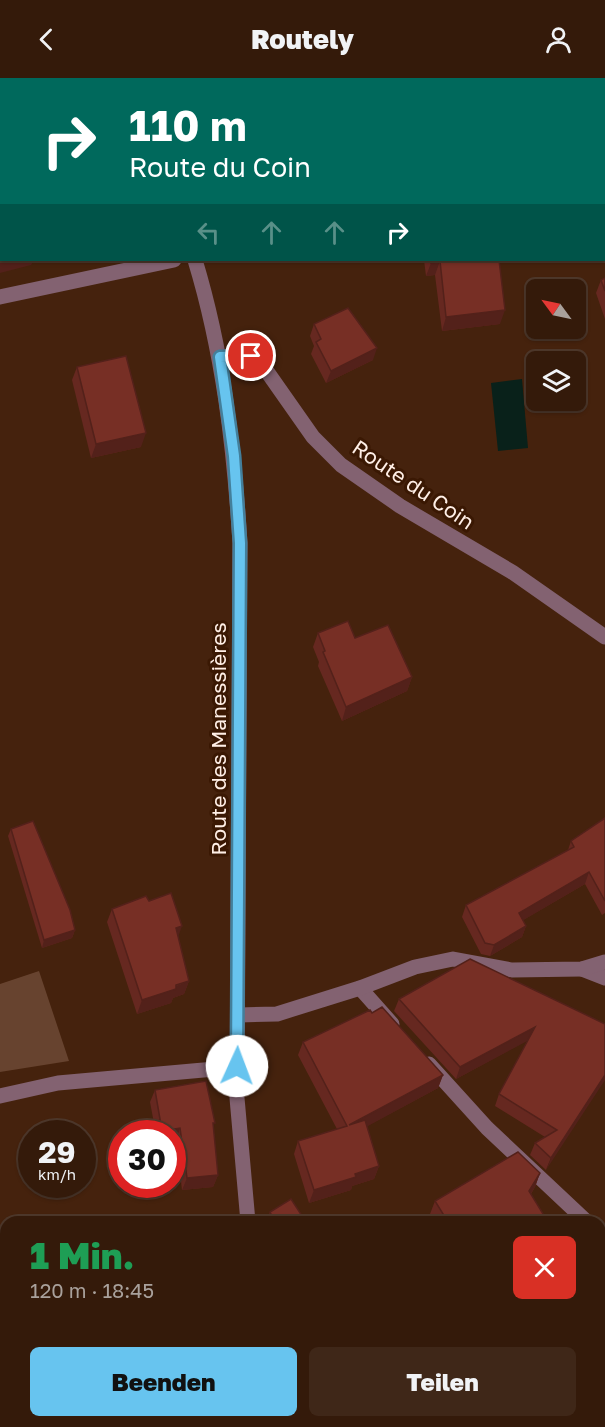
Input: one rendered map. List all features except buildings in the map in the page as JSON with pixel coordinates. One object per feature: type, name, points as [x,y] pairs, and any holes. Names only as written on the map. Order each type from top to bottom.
[{"type":"street","points":[[0,297],[169,261]]},
{"type":"street","name":"Route des Manessières","points":[[195,261],[220,357],[234,456],[240,543],[237,1098],[247,1216]]},
{"type":"street","name":"Route du Coin","points":[[220,357],[241,356],[259,360],[313,436],[341,465],[400,506],[512,572],[605,637]]},
{"type":"street","points":[[239,1016],[277,1014],[360,988],[415,966],[453,959],[512,970],[582,969],[605,962]]},
{"type":"street","points":[[582,969],[605,978]]},
{"type":"street","points":[[360,988],[400,1032]]},
{"type":"street","points":[[416,1049],[487,1128],[581,1216]]},
{"type":"street","points":[[0,1096],[58,1083],[237,1066]]},
{"type":"shaded area","points":[[39,971],[69,1061],[0,1072],[0,984]]},
{"type":"water","points":[[522,379],[528,448],[498,451],[491,383]]},
{"type":"route","points":[[237,1066],[240,543],[234,456],[220,357],[251,356]]}]
